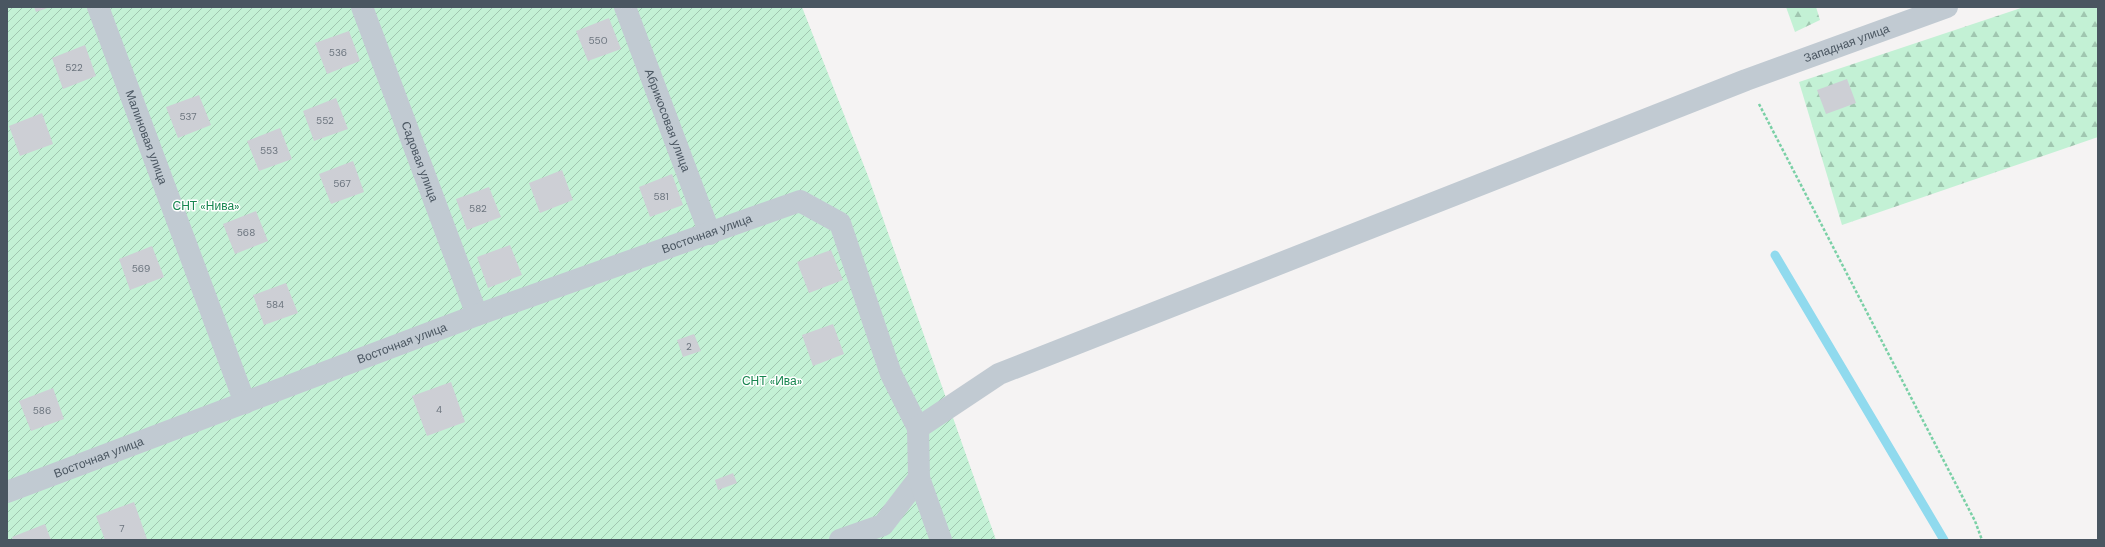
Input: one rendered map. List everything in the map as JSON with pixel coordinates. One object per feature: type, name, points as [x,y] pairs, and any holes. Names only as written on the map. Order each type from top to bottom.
[{"type":"street","name":"Малиновая улица","points":[[98,7],[246,403]]},
{"type":"street","name":"Садовая улица","points":[[362,7],[477,315]]},
{"type":"street","name":"Абрикосовая улица","points":[[625,7],[710,234]]},
{"type":"street","name":"Западная улица","points":[[918,428],[999,374],[1746,80],[1947,7]]},
{"type":"street","name":"Восточная улица","points":[[9,486],[246,403],[477,315],[800,201],[840,223],[890,374],[918,428]]},
{"type":"street","points":[[918,428],[919,478],[941,540]]},
{"type":"street","points":[[840,540],[883,525],[919,478]]},
{"type":"path","points":[[1746,80],[1975,521],[1982,540]]},
{"type":"green space","points":[[7,7],[802,7],[868,176],[996,540],[7,540]]},
{"type":"green space","points":[[1786,7],[1816,7],[1820,20],[1795,32]]},
{"type":"green space","points":[[2024,7],[2098,7],[2098,137],[1842,225],[1799,82]]},
{"type":"building","points":[[34,7],[50,7],[36,12]]},
{"type":"building","points":[[609,18],[621,49],[588,61],[576,31]]},
{"type":"building","points":[[349,31],[360,61],[327,74],[315,43]]},
{"type":"building","points":[[85,45],[96,76],[63,89],[52,58]]},
{"type":"building","points":[[1847,79],[1856,103],[1826,114],[1817,90]]},
{"type":"building","points":[[199,95],[211,125],[178,138],[166,107]]},
{"type":"building","points":[[336,98],[348,129],[314,141],[303,111]]},
{"type":"building","points":[[42,113],[53,144],[20,156],[9,126]]},
{"type":"building","points":[[280,128],[292,159],[259,171],[247,141]]},
{"type":"building","points":[[353,161],[364,192],[331,204],[319,174]]},
{"type":"building","points":[[562,170],[573,200],[540,213],[529,183]]},
{"type":"building","points":[[672,174],[683,205],[650,217],[639,187]]},
{"type":"building","points":[[489,187],[501,217],[467,230],[456,199]]},
{"type":"building","points":[[256,211],[268,241],[235,254],[223,224]]},
{"type":"building","points":[[510,245],[522,275],[488,288],[477,257]]},
{"type":"building","points":[[152,246],[164,277],[130,290],[119,259]]},
{"type":"building","points":[[831,250],[843,280],[809,293],[797,262]]},
{"type":"building","points":[[286,283],[298,313],[264,325],[253,295]]},
{"type":"building","points":[[833,324],[844,354],[813,366],[802,335]]},
{"type":"building","points":[[694,334],[701,351],[683,357],[677,340]]},
{"type":"building","points":[[451,382],[465,422],[427,436],[412,396]]},
{"type":"building","points":[[53,388],[64,419],[31,431],[19,401]]},
{"type":"building","points":[[733,473],[737,483],[718,490],[715,480]]},
{"type":"building","points":[[134,502],[147,539],[105,540],[96,516]]},
{"type":"building","points":[[45,524],[51,540],[13,540],[12,537]]},
{"type":"waterway","points":[[1775,255],[1944,540]]},
{"type":"park label","name":"СНТ «Нива»","points":[[206,206]]},
{"type":"park label","name":"СНТ «Ива»","points":[[772,381]]}]
